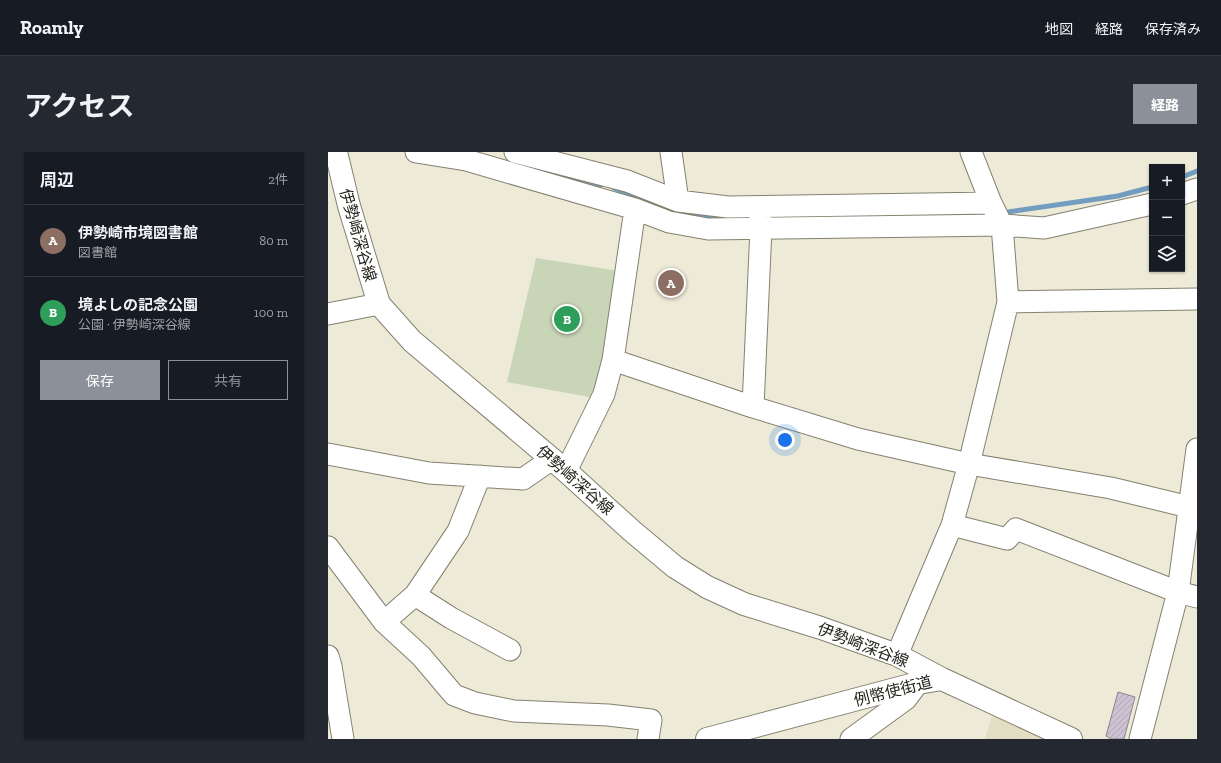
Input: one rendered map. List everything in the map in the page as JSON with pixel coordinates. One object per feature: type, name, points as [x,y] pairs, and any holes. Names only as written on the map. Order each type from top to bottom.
[{"type":"main road","name":"伊勢崎深谷線","points":[[336,152],[349,206],[379,304],[412,341],[559,465],[632,531],[675,567],[707,587],[744,604],[821,628],[896,655],[942,679]]},
{"type":"main road","name":"例幣使街道","points":[[707,739],[755,733],[918,683],[942,679],[1071,739]]},
{"type":"street","points":[[416,152],[466,160],[635,209],[669,222],[708,229],[1002,225],[1044,228],[1149,205]]},
{"type":"street","points":[[515,152],[627,181],[678,201],[728,206],[760,207],[991,203]]},
{"type":"street","points":[[672,152],[678,201]]},
{"type":"street","points":[[896,655],[952,525],[969,464],[1008,302],[1002,225],[991,203],[971,152]]},
{"type":"street","points":[[1185,193],[1197,189]]},
{"type":"street","points":[[753,407],[761,228],[760,207]]},
{"type":"street","points":[[328,454],[429,473],[523,479],[559,465],[604,394],[613,360],[635,209]]},
{"type":"street","points":[[1008,302],[1197,299]]},
{"type":"street","points":[[328,314],[379,304]]},
{"type":"street","points":[[613,360],[753,407],[858,439],[969,464],[1111,488],[1193,507]]},
{"type":"street","points":[[1140,739],[1187,595],[1197,449]]},
{"type":"street","points":[[384,622],[415,596],[458,531],[480,476]]},
{"type":"street","points":[[952,525],[1007,539],[1016,529],[1187,595]]},
{"type":"street","points":[[328,547],[384,622],[421,656],[454,695],[475,703],[514,711],[608,715],[651,720],[648,739]]},
{"type":"street","points":[[415,596],[451,618],[510,650]]},
{"type":"street","points":[[328,656],[343,739]]},
{"type":"street","points":[[851,739],[906,700],[918,683]]},
{"type":"shaded area","points":[[992,715],[1043,739],[985,739]]},
{"type":"green space","points":[[536,258],[619,271],[605,367],[595,398],[507,382]]},
{"type":"building","points":[[1118,692],[1135,697],[1124,739],[1111,739],[1106,736]]},
{"type":"waterway","points":[[1185,176],[1197,171]]},
{"type":"waterway","points":[[550,174],[601,185]]},
{"type":"waterway","points":[[614,188],[652,204],[696,217],[727,219]]},
{"type":"waterway","points":[[1001,213],[1118,196],[1149,188]]},
{"type":"place","name":"伊勢崎市境図書館","points":[[671,283]]},
{"type":"place","name":"境よしの記念公園","points":[[567,319]]}]
